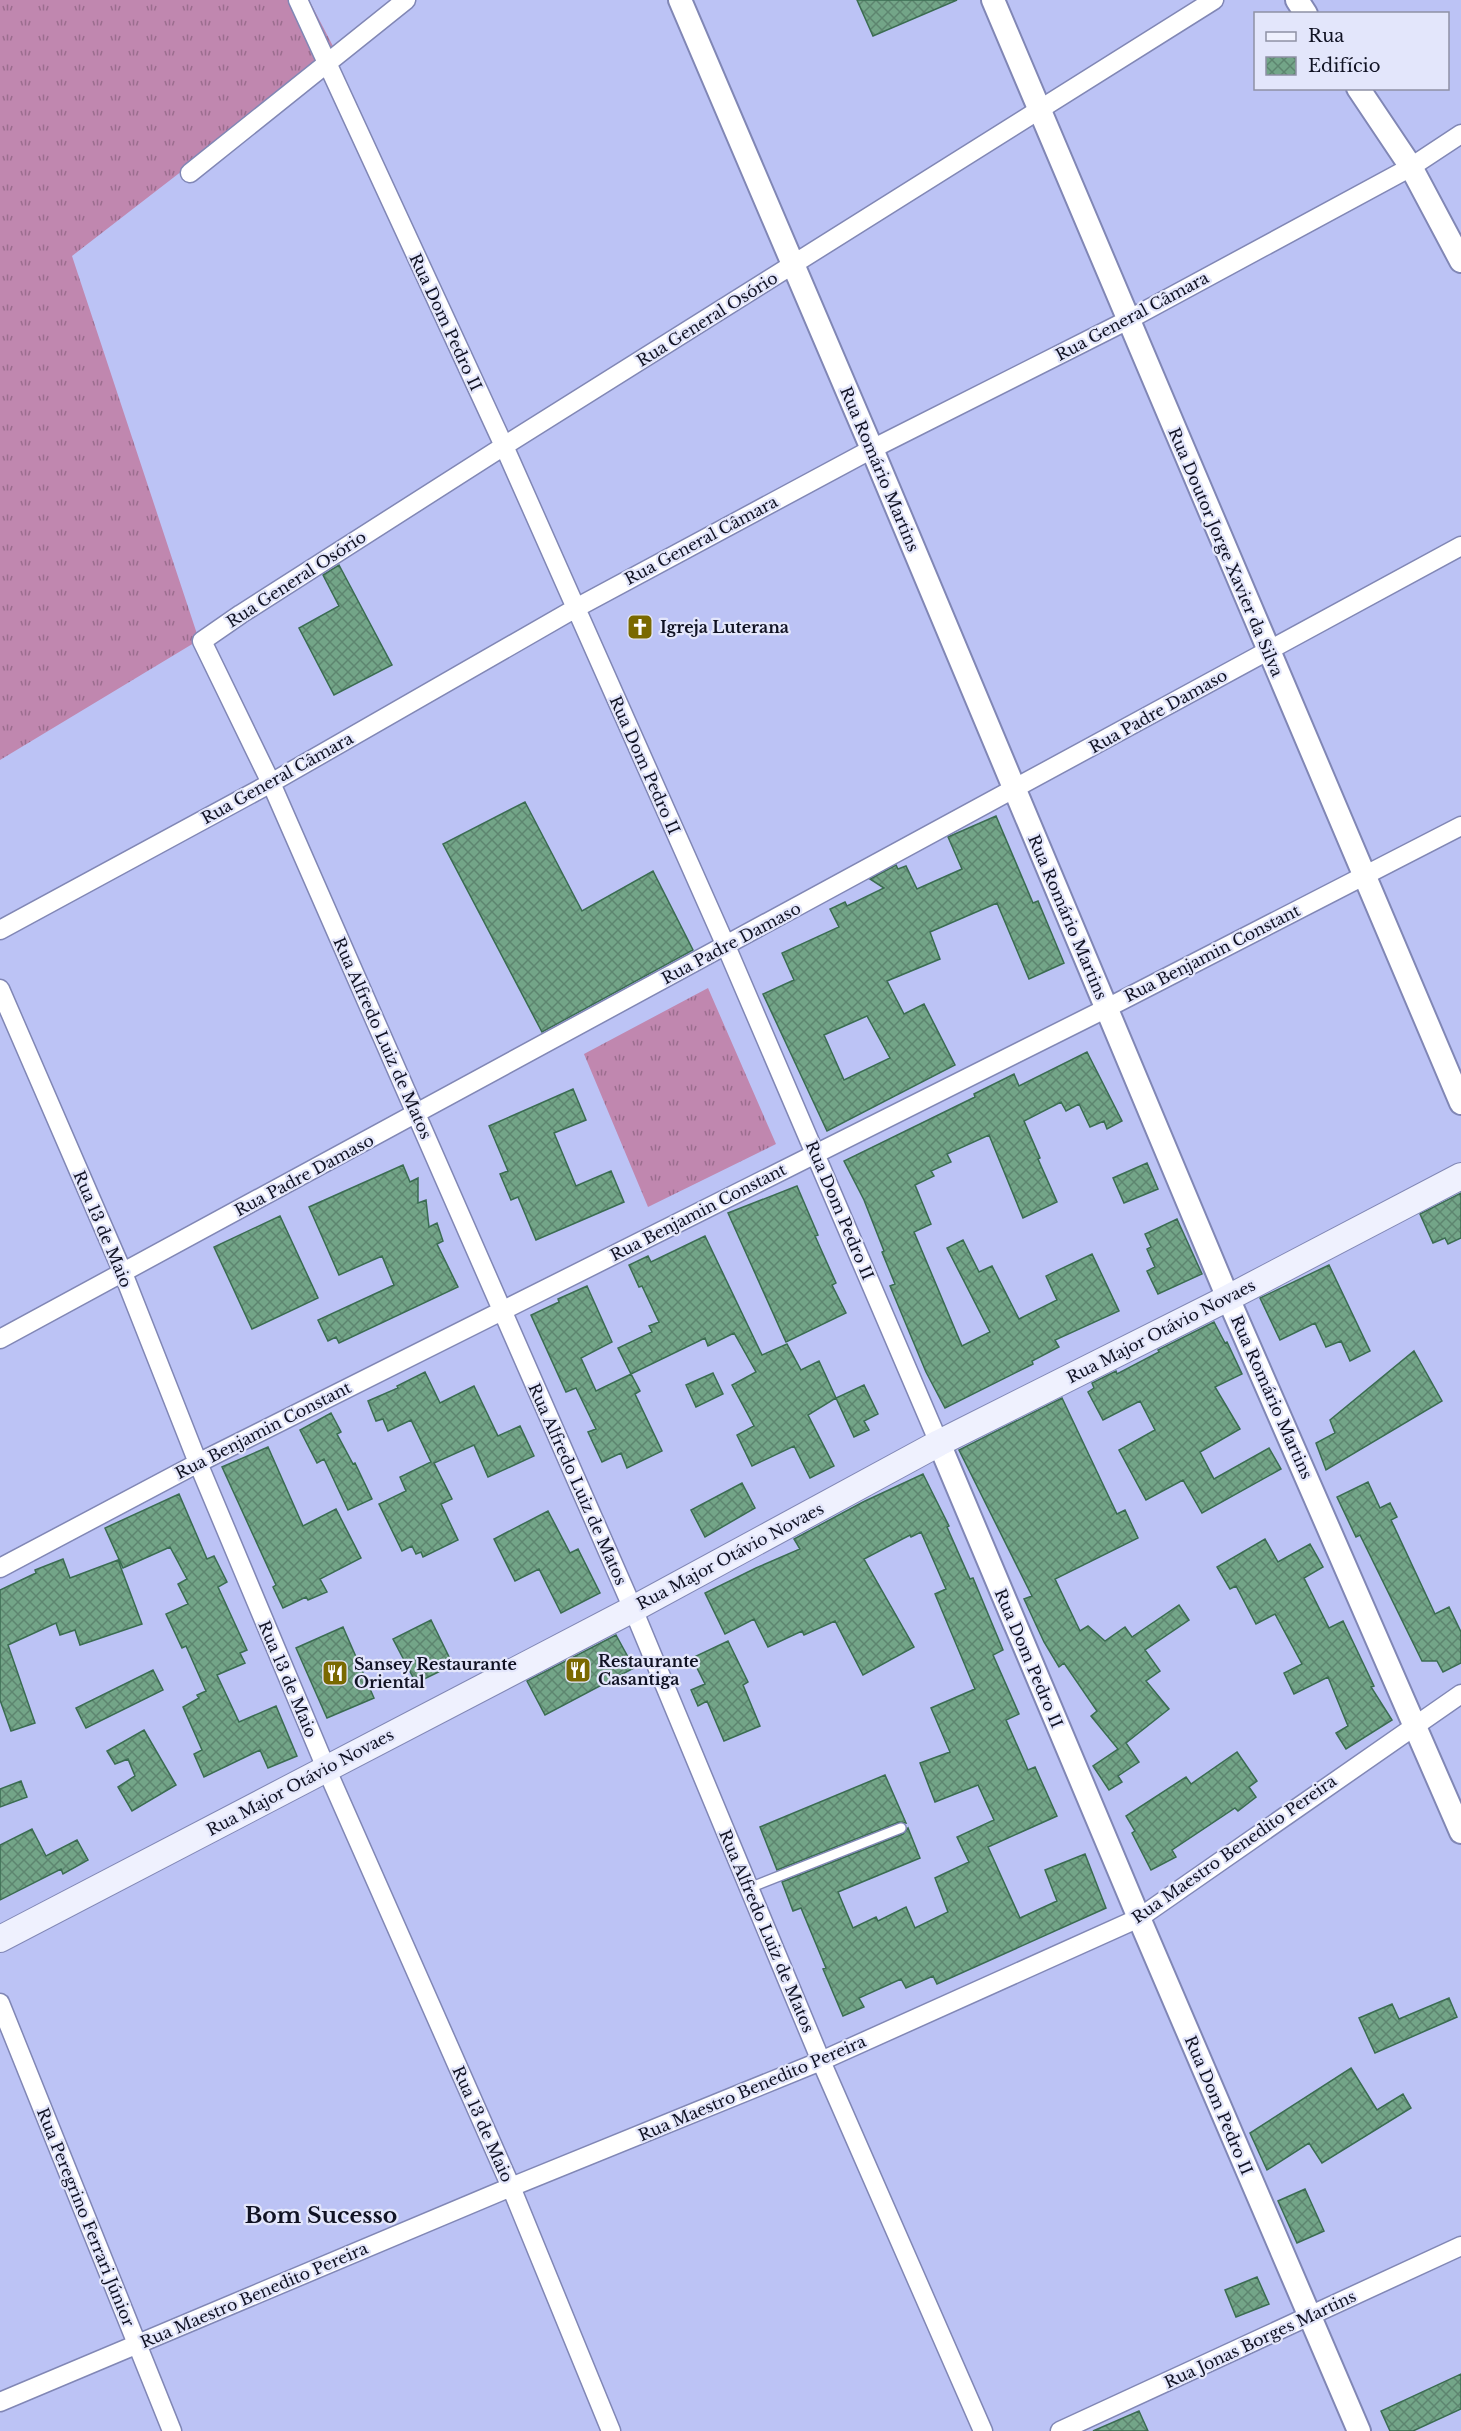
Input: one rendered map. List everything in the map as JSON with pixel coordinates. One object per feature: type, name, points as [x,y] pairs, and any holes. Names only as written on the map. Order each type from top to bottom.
[{"type":"main road","name":"Rua Major Otávio Novaes","points":[[0,1939],[633,1609],[939,1443],[1228,1298],[1461,1176]]},
{"type":"street","name":"Rua Dom Pedro II","points":[[298,0],[504,446],[726,946],[1359,2431]]},
{"type":"street","points":[[190,173],[406,0]]},
{"type":"street","name":"Rua Romário Martins","points":[[680,0],[872,449],[1228,1298],[1461,1832]]},
{"type":"street","name":"Rua Doutor Jorge Xavier da Silva","points":[[993,0],[1461,1103]]},
{"type":"street","name":"Rua General Osório","points":[[202,641],[504,446],[794,266],[1214,0]]},
{"type":"street","points":[[1359,90],[1412,167],[1461,261]]},
{"type":"street","name":"Rua General Câmara","points":[[0,930],[271,783],[576,608],[872,449],[1128,320],[1412,167],[1461,134]]},
{"type":"street","name":"Rua Padre Damaso","points":[[0,1339],[1461,546]]},
{"type":"street","name":"Rua Alfredo Luiz de Matos","points":[[202,641],[271,783],[633,1609],[821,2061],[983,2431]]},
{"type":"street","name":"Rua Benjamin Constant","points":[[0,1568],[198,1463],[815,1152],[1107,1008],[1461,826]]},
{"type":"street","name":"Rua 13 de Maio","points":[[0,989],[123,1273],[198,1463],[326,1768],[511,2187],[611,2431]]},
{"type":"street","name":"Rua Maestro Benedito Pereira","points":[[0,2402],[511,2187],[821,2061],[1139,1918],[1461,1694]]},
{"type":"street","name":"Rua Peregrino Ferrari Júnior","points":[[0,2003],[172,2431]]},
{"type":"street","name":"Rua Jonas Borges Martins","points":[[1060,2431],[1461,2246]]},
{"type":"lane","points":[[749,1888],[901,1828]]},
{"type":"green space","points":[[0,0],[309,0],[336,52],[72,256],[199,640],[0,760]]},
{"type":"green space","points":[[708,988],[776,1144],[648,1207],[584,1054]]},
{"type":"building","points":[[857,0],[957,0],[873,36]]},
{"type":"building","points":[[339,565],[392,665],[334,695],[299,628],[339,606],[323,575]]},
{"type":"building","points":[[525,802],[582,911],[653,871],[693,950],[542,1032],[443,844]]},
{"type":"building","points":[[996,816],[1033,903],[1038,901],[1064,963],[1029,979],[997,903],[930,932],[940,959],[887,981],[904,1014],[924,1004],[955,1065],[827,1131],[763,994],[794,980],[782,953],[839,927],[830,909],[845,902],[847,906],[884,888],[870,879],[896,865],[898,869],[906,866],[917,889],[962,869],[948,837]],"holes":[[[867,1016],[890,1058],[844,1080],[824,1035]]]},
{"type":"building","points":[[1087,1052],[1122,1121],[1107,1129],[1104,1121],[1090,1127],[1079,1104],[1066,1111],[1061,1102],[1024,1121],[1057,1202],[1023,1218],[989,1135],[947,1154],[951,1162],[931,1171],[934,1176],[915,1185],[931,1224],[914,1232],[962,1346],[990,1332],[947,1248],[963,1240],[979,1272],[992,1266],[1019,1319],[1057,1300],[1046,1276],[1092,1254],[1119,1311],[1055,1340],[1059,1347],[1032,1361],[1033,1364],[945,1408],[926,1372],[890,1286],[895,1284],[882,1252],[884,1251],[864,1200],[844,1161],[975,1097],[974,1094],[1014,1074],[1019,1086]]},
{"type":"building","points":[[573,1089],[586,1120],[554,1133],[576,1186],[611,1171],[624,1202],[536,1240],[518,1197],[511,1200],[500,1174],[508,1171],[489,1126]]},
{"type":"building","points":[[1147,1163],[1158,1189],[1124,1203],[1113,1178]]},
{"type":"building","points":[[403,1165],[410,1182],[418,1178],[418,1203],[426,1200],[429,1227],[437,1223],[443,1241],[437,1244],[458,1287],[339,1343],[336,1337],[328,1341],[318,1320],[394,1285],[382,1256],[339,1275],[309,1207]]},
{"type":"building","points":[[797,1186],[818,1235],[815,1236],[836,1283],[832,1285],[846,1313],[786,1342],[728,1213]]},
{"type":"building","points":[[1461,1193],[1461,1238],[1448,1244],[1445,1238],[1433,1243],[1420,1214]]},
{"type":"building","points":[[280,1216],[318,1298],[252,1329],[214,1247]]},
{"type":"building","points":[[1177,1219],[1202,1274],[1158,1294],[1147,1271],[1155,1267],[1147,1249],[1151,1247],[1145,1234]]},
{"type":"building","points":[[705,1236],[762,1355],[787,1344],[801,1370],[819,1361],[836,1398],[808,1415],[834,1466],[810,1478],[794,1446],[752,1466],[737,1435],[754,1426],[732,1385],[756,1372],[734,1333],[708,1346],[705,1338],[631,1374],[618,1348],[652,1332],[649,1326],[659,1322],[629,1265],[648,1256],[651,1262]]},
{"type":"building","points":[[1329,1265],[1370,1351],[1350,1361],[1341,1341],[1326,1347],[1315,1323],[1280,1340],[1260,1298]]},
{"type":"building","points":[[587,1286],[612,1342],[581,1358],[596,1391],[631,1374],[640,1391],[635,1394],[662,1451],[627,1468],[621,1453],[602,1462],[588,1432],[596,1429],[576,1388],[566,1392],[531,1315]]},
{"type":"building","points":[[1214,1322],[1225,1343],[1227,1342],[1242,1374],[1215,1387],[1240,1429],[1200,1452],[1214,1479],[1269,1448],[1281,1469],[1202,1513],[1183,1480],[1146,1500],[1119,1450],[1155,1430],[1140,1401],[1103,1420],[1088,1392],[1094,1388],[1092,1383],[1116,1371],[1117,1374]]},
{"type":"building","points":[[1414,1351],[1442,1401],[1326,1470],[1316,1443],[1335,1433],[1330,1420]]},
{"type":"building","points":[[425,1372],[440,1403],[474,1386],[498,1436],[520,1426],[534,1456],[488,1477],[474,1445],[434,1463],[452,1499],[441,1504],[458,1540],[423,1557],[421,1552],[416,1554],[412,1546],[402,1551],[379,1504],[406,1491],[400,1477],[431,1462],[411,1420],[388,1431],[383,1419],[376,1421],[368,1401],[398,1388],[397,1386]]},
{"type":"building","points":[[713,1373],[723,1394],[696,1407],[686,1385]]},
{"type":"building","points":[[864,1385],[878,1414],[864,1421],[869,1430],[854,1437],[836,1398]]},
{"type":"building","points":[[1062,1398],[1117,1514],[1125,1510],[1138,1538],[1055,1579],[1080,1631],[1088,1626],[1105,1641],[1125,1627],[1132,1637],[1179,1605],[1189,1620],[1145,1650],[1160,1671],[1146,1681],[1169,1709],[1126,1743],[1139,1762],[1118,1776],[1122,1782],[1109,1790],[1093,1766],[1118,1749],[1091,1716],[1097,1711],[1064,1663],[1059,1667],[1044,1642],[1024,1599],[1032,1596],[959,1450]]},
{"type":"building","points":[[331,1413],[341,1432],[337,1434],[353,1464],[355,1463],[372,1499],[348,1510],[324,1459],[317,1463],[300,1430]]},
{"type":"building","points":[[268,1447],[303,1526],[336,1509],[361,1558],[320,1579],[327,1592],[308,1600],[306,1597],[283,1608],[273,1587],[276,1585],[222,1467]]},
{"type":"building","points":[[923,1474],[949,1526],[947,1527],[970,1579],[973,1578],[1003,1650],[993,1655],[1019,1714],[1006,1720],[1028,1770],[1035,1767],[1057,1816],[988,1847],[1020,1918],[1057,1901],[1045,1870],[1085,1854],[1106,1908],[937,1984],[933,1976],[906,1988],[901,1979],[859,1998],[864,2007],[843,2016],[801,1908],[793,1911],[782,1882],[903,1834],[908,1828],[920,1858],[838,1892],[853,1928],[876,1917],[878,1921],[906,1907],[915,1928],[948,1912],[935,1878],[969,1862],[957,1837],[994,1820],[978,1785],[935,1802],[920,1763],[950,1752],[931,1708],[975,1689],[935,1594],[946,1589],[921,1532],[911,1537],[910,1535],[864,1559],[914,1647],[863,1675],[835,1621],[804,1635],[802,1631],[768,1647],[754,1619],[725,1634],[705,1593],[800,1549],[794,1539],[863,1502]]},
{"type":"building","points":[[1368,1482],[1380,1508],[1390,1503],[1397,1517],[1391,1520],[1435,1614],[1449,1607],[1461,1632],[1461,1663],[1443,1672],[1437,1661],[1422,1661],[1360,1535],[1356,1537],[1337,1497]]},
{"type":"building","points":[[742,1483],[755,1508],[705,1537],[691,1510]]},
{"type":"building","points":[[179,1494],[207,1559],[214,1556],[227,1582],[218,1587],[247,1650],[240,1653],[245,1663],[217,1675],[239,1722],[276,1706],[297,1756],[268,1768],[260,1750],[204,1777],[194,1754],[202,1750],[183,1707],[199,1698],[197,1695],[206,1691],[186,1646],[182,1648],[166,1614],[188,1604],[178,1584],[187,1579],[170,1547],[123,1568],[105,1528]]},
{"type":"building","points":[[548,1511],[570,1553],[578,1549],[600,1593],[561,1613],[539,1569],[515,1581],[494,1539]]},
{"type":"building","points":[[1265,1539],[1278,1562],[1310,1544],[1323,1567],[1304,1578],[1329,1628],[1343,1621],[1374,1686],[1371,1687],[1392,1720],[1346,1749],[1336,1733],[1348,1726],[1328,1677],[1294,1694],[1284,1673],[1302,1664],[1275,1614],[1256,1624],[1236,1586],[1230,1589],[1217,1567]]},
{"type":"building","points":[[63,1559],[70,1578],[118,1560],[142,1624],[80,1645],[75,1630],[60,1635],[56,1623],[8,1645],[35,1723],[11,1731],[0,1700],[0,1590],[36,1573],[35,1570]]},
{"type":"building","points":[[431,1620],[453,1665],[416,1683],[393,1639]]},
{"type":"building","name":"Sansey Restaurante Oriental","points":[[343,1627],[374,1698],[327,1718],[296,1648]]},
{"type":"building","name":"Restaurante Casantiga","points":[[616,1635],[634,1668],[545,1715],[527,1681]]},
{"type":"building","points":[[728,1641],[748,1682],[743,1685],[760,1726],[724,1741],[707,1701],[698,1706],[691,1690],[705,1684],[692,1658]]},
{"type":"building","points":[[153,1670],[163,1690],[86,1728],[76,1708]]},
{"type":"building","points":[[144,1730],[176,1785],[132,1811],[118,1787],[135,1776],[128,1759],[115,1764],[107,1751]]},
{"type":"building","points":[[1237,1752],[1257,1781],[1249,1787],[1256,1797],[1238,1811],[1235,1808],[1172,1850],[1176,1857],[1151,1870],[1132,1833],[1135,1831],[1126,1816],[1186,1777],[1191,1784]]},
{"type":"building","points":[[885,1775],[906,1823],[899,1822],[777,1870],[760,1827]]},
{"type":"building","points":[[21,1781],[27,1797],[0,1807],[0,1789]]},
{"type":"building","points":[[32,1829],[46,1856],[77,1840],[88,1860],[63,1874],[61,1869],[0,1900],[0,1845]]},
{"type":"building","points":[[1449,1998],[1457,2017],[1375,2053],[1359,2018],[1392,2004],[1399,2019]]},
{"type":"building","points":[[1351,2068],[1377,2110],[1403,2094],[1411,2108],[1322,2163],[1309,2143],[1267,2170],[1250,2133]]},
{"type":"building","points":[[1305,2189],[1324,2231],[1297,2243],[1278,2201]]},
{"type":"building","points":[[1257,2277],[1269,2304],[1236,2317],[1225,2290]]},
{"type":"building","points":[[1461,2374],[1461,2409],[1413,2431],[1390,2431],[1381,2411]]},
{"type":"building","points":[[1139,2411],[1148,2431],[1093,2431]]},
{"type":"place","name":"Igreja Luterana","points":[[640,627]]},
{"type":"place","name":"Restaurante Casantiga","points":[[578,1670]]},
{"type":"place","name":"Sansey Restaurante Oriental","points":[[335,1673]]},
{"type":"district","name":"Bom Sucesso","points":[[321,2215]]}]
